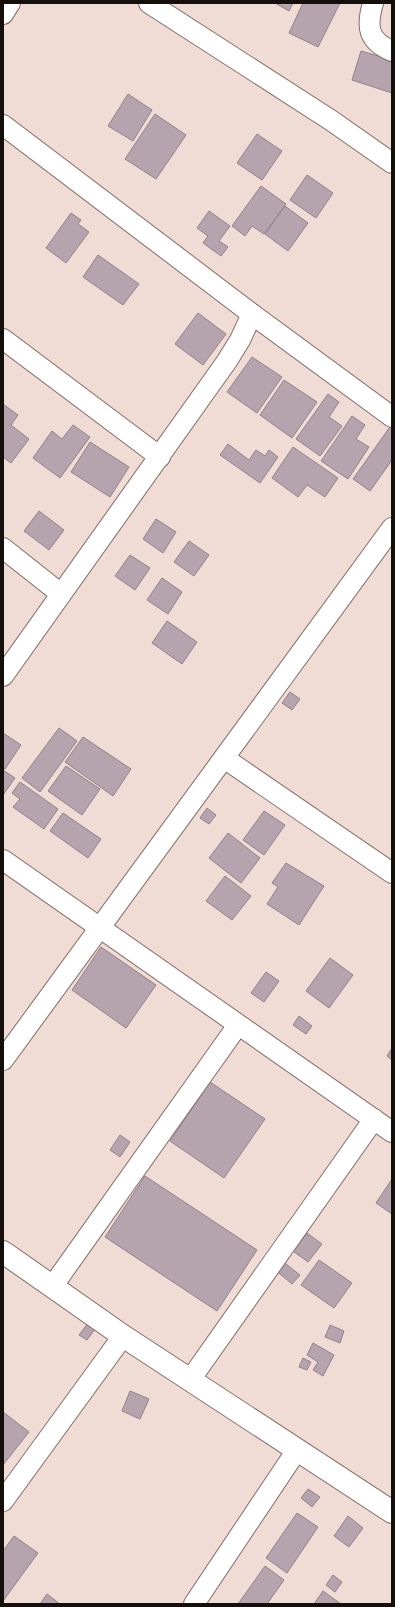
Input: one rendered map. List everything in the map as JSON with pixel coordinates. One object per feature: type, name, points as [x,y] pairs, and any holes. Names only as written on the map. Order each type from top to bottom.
[{"type":"street","points":[[3,14],[10,3]]},
{"type":"street","points":[[149,3],[332,121],[392,163]]},
{"type":"street","points":[[373,3],[368,19],[370,33],[378,45],[392,51]]},
{"type":"street","points":[[3,125],[252,314],[392,416]]},
{"type":"street","points":[[3,676],[227,361],[240,340],[252,314]]},
{"type":"street","points":[[3,339],[160,456]]},
{"type":"street","points":[[3,1060],[392,528]]},
{"type":"street","points":[[3,548],[61,594]]},
{"type":"street","points":[[224,758],[392,874]]},
{"type":"street","points":[[3,860],[392,1132]]},
{"type":"street","points":[[52,1287],[238,1024]]},
{"type":"street","points":[[190,1380],[374,1120]]},
{"type":"street","points":[[3,1252],[123,1336],[392,1512]]},
{"type":"street","points":[[3,1501],[123,1336]]},
{"type":"street","points":[[194,1604],[297,1450]]},
{"type":"building","points":[[275,3],[293,3],[289,11]]},
{"type":"building","points":[[303,3],[340,3],[318,47],[289,33]]},
{"type":"building","points":[[361,51],[392,60],[392,93],[352,80]]},
{"type":"building","points":[[128,94],[152,110],[133,141],[108,126]]},
{"type":"building","points":[[155,114],[186,135],[156,179],[125,159]]},
{"type":"building","points":[[257,134],[282,151],[262,180],[237,163]]},
{"type":"building","points":[[307,175],[333,193],[316,218],[290,200]]},
{"type":"building","points":[[261,186],[286,204],[264,234],[252,226],[245,236],[232,226]]},
{"type":"building","points":[[285,206],[308,223],[288,251],[265,234]]},
{"type":"building","points":[[209,211],[230,226],[219,241],[228,247],[221,256],[203,243],[208,236],[197,228]]},
{"type":"building","points":[[71,213],[81,220],[78,224],[89,232],[66,263],[46,248]]},
{"type":"building","points":[[98,255],[139,284],[123,305],[83,277]]},
{"type":"building","points":[[198,313],[226,334],[203,365],[175,344]]},
{"type":"building","points":[[252,357],[282,377],[257,413],[227,392]]},
{"type":"building","points":[[284,380],[317,402],[292,438],[260,415]]},
{"type":"building","points":[[328,394],[339,402],[329,417],[342,426],[320,456],[296,439]]},
{"type":"building","points":[[3,404],[18,415],[11,425],[29,439],[11,463],[3,457]]},
{"type":"building","points":[[352,416],[365,425],[356,439],[369,447],[348,479],[321,461]]},
{"type":"building","points":[[392,424],[392,460],[370,491],[353,479]]},
{"type":"building","points":[[73,425],[90,437],[60,478],[33,458],[52,431],[62,439]]},
{"type":"building","points":[[90,442],[129,467],[110,497],[71,472]]},
{"type":"building","points":[[228,444],[249,460],[256,450],[265,456],[269,450],[278,457],[260,483],[220,455]]},
{"type":"building","points":[[293,447],[338,478],[325,497],[307,485],[298,497],[272,478]]},
{"type":"building","points":[[39,511],[64,530],[49,550],[24,531]]},
{"type":"building","points":[[156,519],[176,532],[163,553],[143,539]]},
{"type":"building","points":[[189,541],[209,555],[194,576],[174,562]]},
{"type":"building","points":[[130,555],[150,568],[135,590],[115,576]]},
{"type":"building","points":[[162,578],[182,592],[168,614],[147,600]]},
{"type":"building","points":[[167,621],[197,642],[182,664],[152,643]]},
{"type":"building","points":[[290,692],[300,699],[292,710],[282,703]]},
{"type":"building","points":[[59,728],[77,741],[40,792],[22,778]]},
{"type":"building","points":[[3,733],[21,745],[5,769],[3,767]]},
{"type":"building","points":[[83,737],[131,769],[113,796],[65,762]]},
{"type":"building","points":[[66,766],[100,789],[82,815],[48,791]]},
{"type":"building","points":[[3,770],[15,778],[3,795]]},
{"type":"building","points":[[20,782],[58,809],[44,829],[13,807],[20,799],[12,793]]},
{"type":"building","points":[[207,808],[216,815],[209,824],[200,818]]},
{"type":"building","points":[[264,811],[285,825],[264,855],[243,840]]},
{"type":"building","points":[[63,813],[101,839],[88,858],[50,831]]},
{"type":"building","points":[[228,833],[260,858],[241,883],[209,858]]},
{"type":"building","points":[[286,863],[324,886],[299,925],[267,904],[278,887],[272,883]]},
{"type":"building","points":[[225,876],[251,896],[232,920],[206,901]]},
{"type":"building","points":[[101,947],[156,985],[126,1028],[72,990]]},
{"type":"building","points":[[330,958],[353,975],[329,1008],[306,991]]},
{"type":"building","points":[[266,972],[279,981],[264,1002],[251,993]]},
{"type":"building","points":[[299,1016],[312,1026],[306,1034],[293,1025]]},
{"type":"building","points":[[392,1048],[392,1060],[387,1056]]},
{"type":"building","points":[[210,1082],[265,1119],[224,1178],[170,1141]]},
{"type":"building","points":[[120,1135],[130,1142],[120,1157],[110,1150]]},
{"type":"building","points":[[145,1176],[257,1250],[217,1311],[105,1237]]},
{"type":"building","points":[[392,1179],[392,1214],[376,1203]]},
{"type":"building","points":[[307,1233],[322,1244],[308,1262],[293,1251]]},
{"type":"building","points":[[281,1260],[300,1275],[292,1284],[274,1269]]},
{"type":"building","points":[[319,1260],[352,1283],[334,1308],[301,1285]]},
{"type":"building","points":[[88,1323],[96,1328],[87,1340],[79,1335]]},
{"type":"building","points":[[330,1325],[344,1331],[340,1343],[325,1337]]},
{"type":"building","points":[[313,1343],[334,1355],[323,1376],[313,1370],[318,1362],[307,1355]]},
{"type":"building","points":[[303,1358],[311,1362],[307,1370],[299,1367]]},
{"type":"building","points":[[130,1391],[149,1399],[140,1419],[122,1411]]},
{"type":"building","points":[[3,1412],[29,1432],[3,1465]]},
{"type":"building","points":[[308,1489],[320,1497],[312,1507],[301,1498]]},
{"type":"building","points":[[297,1513],[318,1527],[287,1573],[266,1558]]},
{"type":"building","points":[[348,1516],[363,1528],[349,1547],[334,1536]]},
{"type":"building","points":[[14,1536],[38,1553],[3,1601],[3,1551]]},
{"type":"building","points":[[265,1566],[284,1580],[267,1604],[238,1604]]},
{"type":"building","points":[[333,1575],[342,1582],[335,1592],[326,1585]]},
{"type":"building","points":[[323,1591],[341,1604],[314,1604]]},
{"type":"building","points":[[47,1594],[60,1604],[40,1604]]}]
